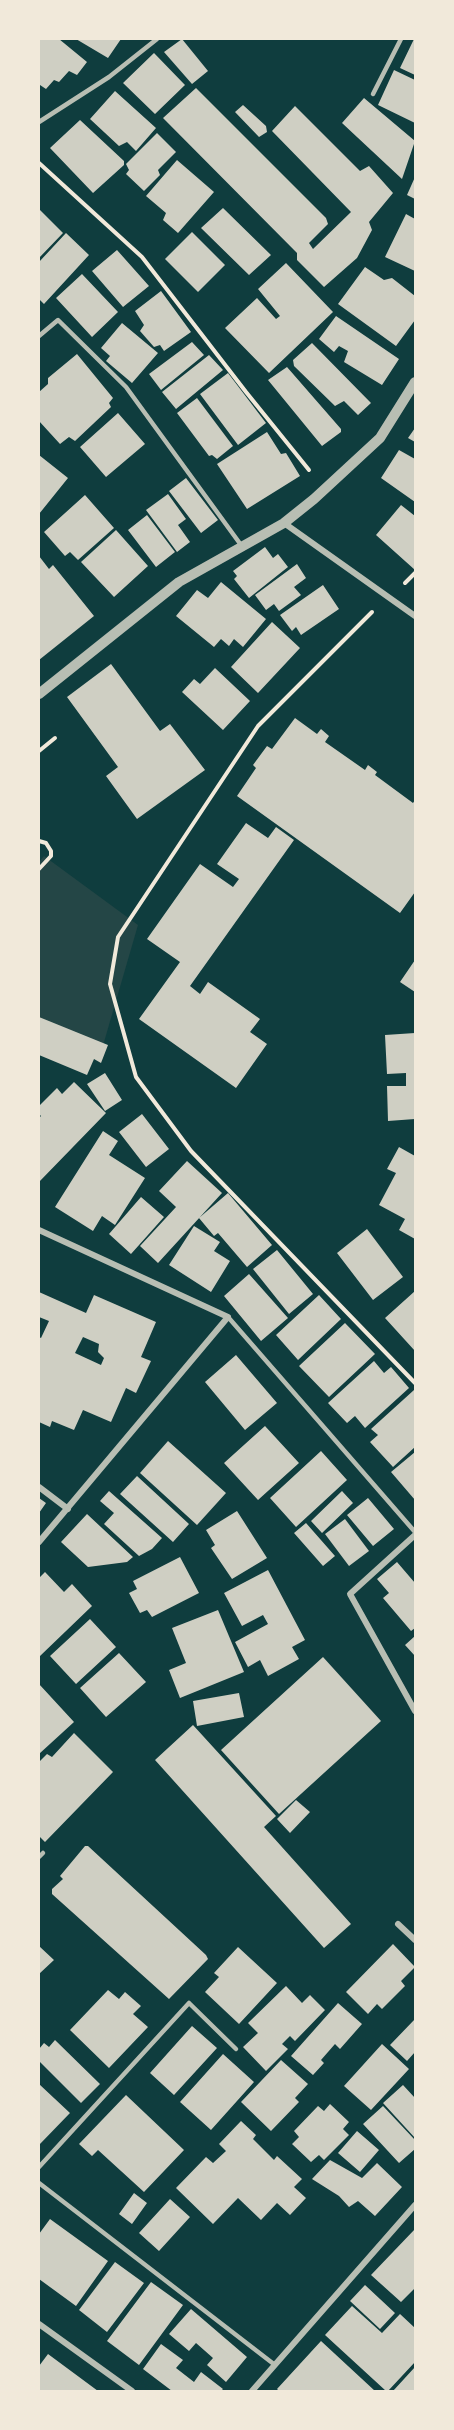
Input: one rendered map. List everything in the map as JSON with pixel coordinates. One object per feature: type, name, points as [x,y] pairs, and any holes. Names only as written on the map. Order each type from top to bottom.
[{"type":"street","points":[[39,694],[180,582],[284,523],[325,489],[380,438],[415,382]]},
{"type":"street","points":[[284,523],[415,616]]},
{"type":"street","points":[[39,1230],[228,1317],[39,1542]]},
{"type":"street","points":[[39,1487],[68,1509]]},
{"type":"street","points":[[415,1533],[350,1594],[415,1711]]},
{"type":"street","points":[[399,1924],[415,1940]]},
{"type":"street","points":[[252,2391],[415,2205]]},
{"type":"street","points":[[39,2324],[132,2391]]},
{"type":"lane","points":[[39,122],[109,77],[157,39]]},
{"type":"lane","points":[[373,93],[401,39]]},
{"type":"lane","points":[[39,336],[58,321],[126,387],[242,545]]},
{"type":"lane","points":[[228,1317],[415,1533]]},
{"type":"lane","points":[[39,2167],[189,2003],[236,2049]]},
{"type":"lane","points":[[39,2183],[275,2365]]},
{"type":"path","points":[[39,163],[142,257],[246,392],[325,489]]},
{"type":"path","points":[[387,596],[258,726],[118,938],[110,984],[136,1077],[191,1151],[415,1383]]},
{"type":"path","points":[[39,751],[55,738]]},
{"type":"path","points":[[39,841],[46,843],[51,850],[51,856],[39,869]]},
{"type":"shaded area","points":[[44,856],[138,925],[102,1049],[39,1017],[39,862]]},
{"type":"building","points":[[39,39],[59,39],[87,62],[77,75],[69,71],[59,82],[54,80],[46,89],[40,85],[39,87]]},
{"type":"building","points":[[76,39],[121,39],[108,58]]},
{"type":"building","points":[[182,39],[208,71],[192,84],[164,52]]},
{"type":"building","points":[[415,39],[415,75],[400,68]]},
{"type":"building","points":[[154,53],[185,85],[155,114],[123,83]]},
{"type":"building","points":[[394,70],[415,80],[415,123],[378,105]]},
{"type":"building","points":[[196,88],[326,218],[328,224],[309,243],[313,249],[351,212],[272,131],[295,106],[360,171],[369,166],[393,193],[369,222],[372,230],[357,258],[324,287],[297,260],[297,253],[163,118]]},
{"type":"building","points":[[115,91],[156,128],[136,151],[127,142],[119,146],[90,119]]},
{"type":"building","points":[[364,98],[415,141],[402,179],[342,123]]},
{"type":"building","points":[[243,105],[266,126],[267,132],[259,137],[235,112]]},
{"type":"building","points":[[80,120],[124,161],[124,165],[93,193],[50,148]]},
{"type":"building","points":[[157,133],[176,152],[158,170],[160,175],[144,191],[126,174],[129,170],[126,164]]},
{"type":"building","points":[[177,160],[214,192],[178,233],[163,220],[166,213],[146,196]]},
{"type":"building","points":[[415,177],[415,199],[407,195]]},
{"type":"building","points":[[223,208],[271,255],[249,275],[201,228]]},
{"type":"building","points":[[39,209],[63,233],[39,258]]},
{"type":"building","points":[[406,214],[415,219],[415,271],[385,257]]},
{"type":"building","points":[[192,232],[225,265],[198,292],[165,259]]},
{"type":"building","points":[[66,233],[89,255],[44,304],[39,299],[39,262]]},
{"type":"building","points":[[117,250],[149,286],[123,307],[92,271]]},
{"type":"building","points":[[286,263],[333,312],[269,373],[225,328],[257,298],[276,319],[280,316],[258,289]]},
{"type":"building","points":[[365,267],[384,280],[392,278],[415,296],[415,320],[396,346],[338,304]]},
{"type":"building","points":[[82,274],[118,312],[92,337],[56,298]]},
{"type":"building","points":[[161,291],[191,332],[164,351],[160,345],[154,347],[140,331],[144,325],[135,311]]},
{"type":"building","points":[[336,316],[399,359],[382,385],[344,362],[348,351],[339,346],[334,352],[319,339]]},
{"type":"building","points":[[122,323],[158,353],[132,383],[106,361],[110,356],[101,348]]},
{"type":"building","points":[[192,342],[204,355],[161,390],[149,374]]},
{"type":"building","points":[[312,343],[371,403],[358,415],[344,401],[335,406],[294,366],[293,360]]},
{"type":"building","points":[[77,354],[113,398],[109,403],[111,407],[75,441],[69,437],[60,444],[39,421],[39,392],[48,384],[48,378]]},
{"type":"building","points":[[209,355],[223,370],[176,409],[162,392]]},
{"type":"building","points":[[287,367],[341,429],[341,432],[322,446],[268,380]]},
{"type":"building","points":[[228,373],[266,423],[238,445],[200,394]]},
{"type":"building","points":[[197,398],[233,446],[217,459],[212,455],[209,456],[177,413]]},
{"type":"building","points":[[118,413],[145,444],[106,477],[80,447]]},
{"type":"building","points":[[415,428],[415,442],[408,438]]},
{"type":"building","points":[[267,432],[281,454],[286,453],[300,476],[247,509],[217,464]]},
{"type":"building","points":[[399,450],[415,459],[415,502],[381,478]]},
{"type":"building","points":[[39,455],[68,478],[39,514]]},
{"type":"building","points":[[186,478],[218,520],[201,533],[169,491]]},
{"type":"building","points":[[168,494],[186,519],[178,525],[190,542],[177,552],[146,510]]},
{"type":"building","points":[[85,495],[114,528],[78,560],[70,552],[65,556],[44,532]]},
{"type":"building","points":[[401,505],[415,516],[415,570],[376,535]]},
{"type":"building","points":[[147,515],[175,552],[156,567],[128,530]]},
{"type":"building","points":[[116,530],[148,566],[114,597],[81,562]]},
{"type":"building","points":[[265,547],[273,558],[278,554],[288,567],[249,598],[234,579],[237,576],[233,571]]},
{"type":"building","points":[[39,556],[49,569],[53,565],[94,616],[39,660]]},
{"type":"building","points":[[297,564],[306,578],[294,587],[301,595],[279,611],[274,604],[266,610],[255,595]]},
{"type":"building","points":[[221,582],[266,619],[243,647],[234,639],[229,646],[221,639],[214,647],[176,616],[197,590],[208,598]]},
{"type":"building","points":[[323,585],[339,609],[301,635],[296,627],[292,631],[280,615]]},
{"type":"building","points":[[272,622],[300,648],[258,693],[231,667]]},
{"type":"building","points":[[111,664],[160,731],[170,724],[205,770],[137,819],[106,776],[118,767],[67,697]]},
{"type":"building","points":[[215,668],[250,701],[223,730],[182,692],[194,679],[200,684]]},
{"type":"building","points":[[295,718],[317,734],[321,729],[329,736],[325,742],[365,770],[368,765],[377,772],[375,775],[413,803],[415,800],[415,892],[400,913],[237,796],[256,768],[253,765],[267,746],[272,749]]},
{"type":"building","points":[[246,823],[268,838],[276,827],[294,840],[190,986],[200,994],[208,982],[260,1019],[250,1032],[267,1044],[236,1088],[139,1019],[180,962],[147,939],[200,864],[233,887],[239,879],[217,864]]},
{"type":"building","points":[[415,960],[415,992],[400,982]]},
{"type":"building","points":[[39,1017],[108,1045],[101,1063],[94,1059],[87,1075],[39,1055]]},
{"type":"building","points":[[415,1033],[415,1119],[388,1121],[387,1086],[406,1086],[406,1073],[387,1074],[385,1035]]},
{"type":"building","points":[[105,1073],[122,1100],[105,1111],[87,1084]]},
{"type":"building","points":[[74,1082],[106,1113],[39,1182],[39,1118],[41,1116],[39,1106],[57,1088],[62,1094]]},
{"type":"building","points":[[142,1114],[169,1149],[146,1167],[119,1132]]},
{"type":"building","points":[[103,1131],[118,1141],[109,1155],[145,1178],[115,1225],[102,1216],[93,1231],[55,1207]]},
{"type":"building","points":[[399,1147],[415,1156],[415,1239],[399,1230],[405,1219],[379,1205],[396,1173],[387,1169]]},
{"type":"building","points":[[187,1161],[222,1193],[158,1263],[140,1246],[176,1207],[159,1191]]},
{"type":"building","points":[[228,1193],[272,1245],[247,1267],[218,1233],[214,1236],[199,1218]]},
{"type":"building","points":[[141,1197],[164,1217],[131,1254],[109,1234]]},
{"type":"building","points":[[194,1226],[220,1242],[214,1251],[230,1261],[211,1292],[169,1265]]},
{"type":"building","points":[[367,1229],[403,1277],[373,1300],[337,1253]]},
{"type":"building","points":[[277,1250],[313,1294],[289,1314],[253,1269]]},
{"type":"building","points":[[249,1274],[288,1318],[261,1341],[224,1296]]},
{"type":"building","points":[[415,1291],[415,1351],[385,1318]]},
{"type":"building","points":[[39,1292],[86,1313],[94,1295],[156,1322],[141,1357],[151,1361],[136,1393],[126,1388],[111,1422],[83,1410],[74,1430],[52,1421],[50,1427],[39,1422],[39,1337],[41,1338],[49,1321],[39,1317]],"holes":[[[83,1337],[99,1344],[98,1352],[104,1358],[101,1365],[75,1353]]]},
{"type":"building","points":[[319,1295],[341,1319],[298,1360],[276,1335]]},
{"type":"building","points":[[345,1323],[375,1354],[329,1397],[299,1366]]},
{"type":"building","points":[[236,1355],[277,1403],[245,1430],[205,1382]]},
{"type":"building","points":[[374,1361],[384,1373],[391,1367],[409,1388],[365,1428],[355,1416],[347,1423],[328,1403]]},
{"type":"building","points":[[414,1390],[415,1447],[393,1467],[370,1442],[378,1435],[371,1429]]},
{"type":"building","points":[[265,1426],[299,1463],[258,1500],[224,1463]]},
{"type":"building","points":[[168,1441],[226,1493],[197,1525],[140,1473]]},
{"type":"building","points":[[321,1451],[347,1480],[296,1527],[270,1498]]},
{"type":"building","points":[[415,1452],[415,1500],[391,1472]]},
{"type":"building","points":[[137,1476],[189,1524],[173,1542],[120,1494]]},
{"type":"building","points":[[109,1491],[162,1538],[152,1549],[139,1556],[104,1524],[114,1513],[100,1501]]},
{"type":"building","points":[[342,1491],[353,1503],[322,1533],[311,1521]]},
{"type":"building","points":[[39,1498],[46,1503],[39,1513]]},
{"type":"building","points":[[368,1498],[394,1529],[373,1546],[347,1515]]},
{"type":"building","points":[[237,1511],[267,1558],[232,1579],[211,1548],[215,1545],[206,1530]]},
{"type":"building","points":[[87,1514],[133,1557],[127,1562],[88,1567],[61,1542]]},
{"type":"building","points":[[345,1519],[369,1551],[349,1566],[325,1534]]},
{"type":"building","points":[[306,1523],[335,1556],[323,1566],[294,1533]]},
{"type":"building","points":[[180,1557],[199,1593],[152,1617],[147,1610],[140,1613],[129,1593],[137,1589],[133,1581]]},
{"type":"building","points":[[397,1562],[415,1583],[415,1628],[411,1631],[383,1598],[389,1593],[377,1579]]},
{"type":"building","points":[[268,1570],[305,1640],[292,1647],[299,1659],[268,1676],[260,1660],[248,1667],[235,1642],[268,1624],[263,1615],[242,1626],[224,1593]]},
{"type":"building","points":[[45,1572],[64,1592],[72,1584],[92,1606],[40,1656],[39,1578]]},
{"type":"building","points":[[218,1610],[244,1672],[180,1698],[169,1670],[186,1663],[172,1628]]},
{"type":"building","points":[[90,1619],[116,1647],[76,1684],[50,1656]]},
{"type":"building","points":[[415,1636],[415,1656],[405,1645]]},
{"type":"building","points":[[119,1653],[146,1682],[106,1717],[80,1688]]},
{"type":"building","points":[[323,1657],[381,1721],[279,1814],[221,1750]]},
{"type":"building","points":[[39,1684],[74,1722],[39,1754]]},
{"type":"building","points":[[239,1693],[244,1717],[197,1726],[193,1701]]},
{"type":"building","points":[[193,1725],[276,1816],[264,1827],[351,1924],[324,1948],[155,1760]]},
{"type":"building","points":[[74,1733],[113,1772],[45,1842],[39,1836],[39,1762],[47,1754],[52,1757]]},
{"type":"building","points":[[296,1800],[310,1812],[290,1833],[277,1819]]},
{"type":"building","points":[[85,1846],[88,1846],[206,1955],[208,1959],[169,1999],[52,1894],[52,1889],[63,1879],[60,1876]]},
{"type":"building","points":[[393,1944],[415,1967],[401,1981],[405,1986],[382,2009],[377,2004],[368,2014],[346,1992]]},
{"type":"building","points":[[39,1946],[54,1960],[39,1974]]},
{"type":"building","points":[[238,1947],[277,1983],[239,2024],[205,1992],[219,1977],[214,1973]]},
{"type":"building","points":[[286,1986],[302,2003],[310,1995],[325,2010],[295,2041],[290,2036],[282,2044],[288,2049],[266,2071],[243,2047],[258,2033],[248,2023]]},
{"type":"building","points":[[108,1990],[119,1999],[125,1992],[141,2006],[133,2014],[148,2027],[109,2068],[70,2030]]},
{"type":"building","points":[[338,2003],[362,2024],[340,2049],[335,2044],[321,2060],[324,2063],[313,2075],[291,2056]]},
{"type":"building","points":[[415,2019],[415,2052],[407,2061],[390,2045]]},
{"type":"building","points":[[192,2026],[217,2048],[174,2095],[150,2073]]},
{"type":"building","points":[[55,2040],[100,2084],[81,2103],[39,2061],[39,2049],[44,2043],[49,2047]]},
{"type":"building","points":[[382,2044],[409,2069],[371,2110],[344,2086]]},
{"type":"building","points":[[223,2054],[254,2082],[211,2130],[180,2102]]},
{"type":"building","points":[[281,2060],[308,2084],[295,2098],[299,2102],[271,2131],[241,2102]]},
{"type":"building","points":[[39,2084],[70,2113],[39,2145]]},
{"type":"building","points":[[403,2085],[415,2098],[415,2138],[383,2103]]},
{"type":"building","points":[[126,2095],[184,2150],[144,2192],[98,2150],[92,2156],[79,2144]]},
{"type":"building","points":[[330,2104],[349,2122],[343,2129],[349,2135],[324,2160],[319,2155],[311,2162],[292,2144],[299,2137],[294,2131],[318,2106],[324,2111]]},
{"type":"building","points":[[383,2106],[415,2140],[415,2149],[399,2163],[363,2124]]},
{"type":"building","points":[[241,2121],[256,2135],[253,2139],[274,2160],[277,2156],[302,2179],[294,2187],[306,2198],[290,2215],[277,2203],[261,2220],[238,2198],[213,2224],[176,2188],[206,2157],[213,2163],[226,2151],[219,2144]]},
{"type":"building","points":[[357,2131],[379,2150],[360,2172],[338,2153]]},
{"type":"building","points":[[330,2160],[362,2178],[377,2163],[402,2187],[375,2216],[358,2201],[349,2207],[339,2196],[312,2179]]},
{"type":"building","points":[[134,2193],[147,2203],[132,2224],[119,2214]]},
{"type":"building","points":[[170,2199],[190,2217],[159,2251],[139,2233]]},
{"type":"building","points":[[50,2219],[108,2261],[76,2306],[39,2279],[39,2234]]},
{"type":"building","points":[[415,2229],[415,2288],[401,2302],[371,2275]]},
{"type":"building","points":[[115,2262],[144,2283],[107,2332],[79,2310]]},
{"type":"building","points":[[151,2282],[183,2305],[139,2365],[107,2341]]},
{"type":"building","points":[[365,2285],[395,2313],[380,2329],[350,2301]]},
{"type":"building","points":[[352,2306],[382,2333],[400,2314],[415,2328],[415,2362],[388,2391],[325,2335]]},
{"type":"building","points":[[191,2309],[247,2357],[226,2382],[207,2365],[213,2358],[196,2343],[189,2351],[169,2334]]},
{"type":"building","points":[[321,2341],[375,2391],[279,2391],[277,2389]]},
{"type":"building","points":[[161,2344],[183,2360],[176,2368],[194,2382],[201,2372],[223,2389],[221,2391],[172,2391],[143,2369]]},
{"type":"building","points":[[48,2354],[98,2391],[39,2391],[39,2366]]},
{"type":"building","points":[[415,2367],[415,2391],[393,2391]]}]
